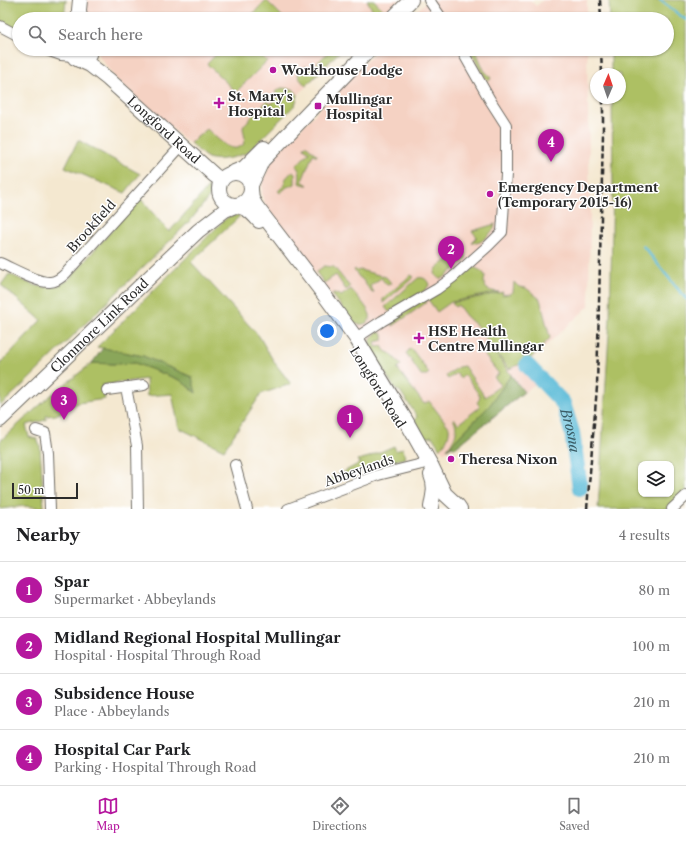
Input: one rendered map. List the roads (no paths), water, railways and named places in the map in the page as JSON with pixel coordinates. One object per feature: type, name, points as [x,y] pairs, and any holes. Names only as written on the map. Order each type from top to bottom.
[{"type":"street","points":[[399,12],[411,0]]},
{"type":"street","points":[[406,12],[418,0]]},
{"type":"street","points":[[429,0],[437,12]]},
{"type":"street","points":[[0,26],[12,32]]},
{"type":"street","name":"Longford Road","points":[[84,56],[95,64],[108,79],[214,175],[227,177]]},
{"type":"street","points":[[355,56],[244,168],[227,177],[219,185],[218,190],[222,200],[236,206],[247,200],[250,196],[251,188],[262,161],[363,56]]},
{"type":"street","points":[[366,367],[354,344],[353,341],[355,338],[437,289],[452,278],[502,232],[506,174],[506,125],[490,100],[466,56]]},
{"type":"street","name":"Brookfield","points":[[1,265],[45,282],[58,279],[66,273],[182,145]]},
{"type":"street","points":[[227,177],[240,174],[249,181],[252,199],[255,204],[355,338],[397,405],[446,494],[458,506]]},
{"type":"street","name":"Clonmore Link Road","points":[[198,231],[220,196]]},
{"type":"street","name":"Longford Road","points":[[236,206],[248,209],[290,258],[322,300],[366,367],[426,463],[434,488],[431,508]]},
{"type":"street","name":"Clonmore Link Road","points":[[0,420],[198,231],[225,210],[236,206]]},
{"type":"street","points":[[107,390],[144,385]]},
{"type":"street","points":[[126,387],[137,446],[138,509]]},
{"type":"street","points":[[397,405],[398,410],[407,426],[406,431]]},
{"type":"street","points":[[36,430],[45,433],[48,453],[50,509]]},
{"type":"street","name":"Abbeylands","points":[[288,509],[302,506],[378,475],[426,463]]},
{"type":"street","points":[[235,465],[247,509]]},
{"type":"street","points":[[672,509],[686,496]]},
{"type":"street","points":[[431,508],[434,504],[442,500],[447,500],[458,506]]},
{"type":"waterway","points":[[660,0],[686,20]]},
{"type":"waterway","points":[[643,246],[686,299]]},
{"type":"waterway","name":"Brosna","points":[[527,365],[563,403],[572,432],[580,488]]},
{"type":"railway","points":[[600,0],[601,12]]},
{"type":"railway","points":[[601,56],[602,68]]},
{"type":"railway","points":[[587,509],[597,387],[603,104]]},
{"type":"place","name":"Workhouse Lodge","points":[[273,70]]},
{"type":"place","name":"St. Mary's Hospital","points":[[219,103]]},
{"type":"place","name":"Mullingar Hospital","points":[[318,106]]},
{"type":"place","name":"Hospital Car Park","points":[[551,162]]},
{"type":"place","name":"Emergency Department (Temporary 2015-16)","points":[[490,194]]},
{"type":"place","name":"Midland Regional Hospital Mullingar","points":[[451,269]]},
{"type":"place","name":"HSE Health Centre Mullingar","points":[[419,338]]},
{"type":"place","name":"Subsidence House","points":[[64,420]]},
{"type":"place","name":"Spar","points":[[350,438]]},
{"type":"place","name":"Theresa Nixon","points":[[451,459]]}]
